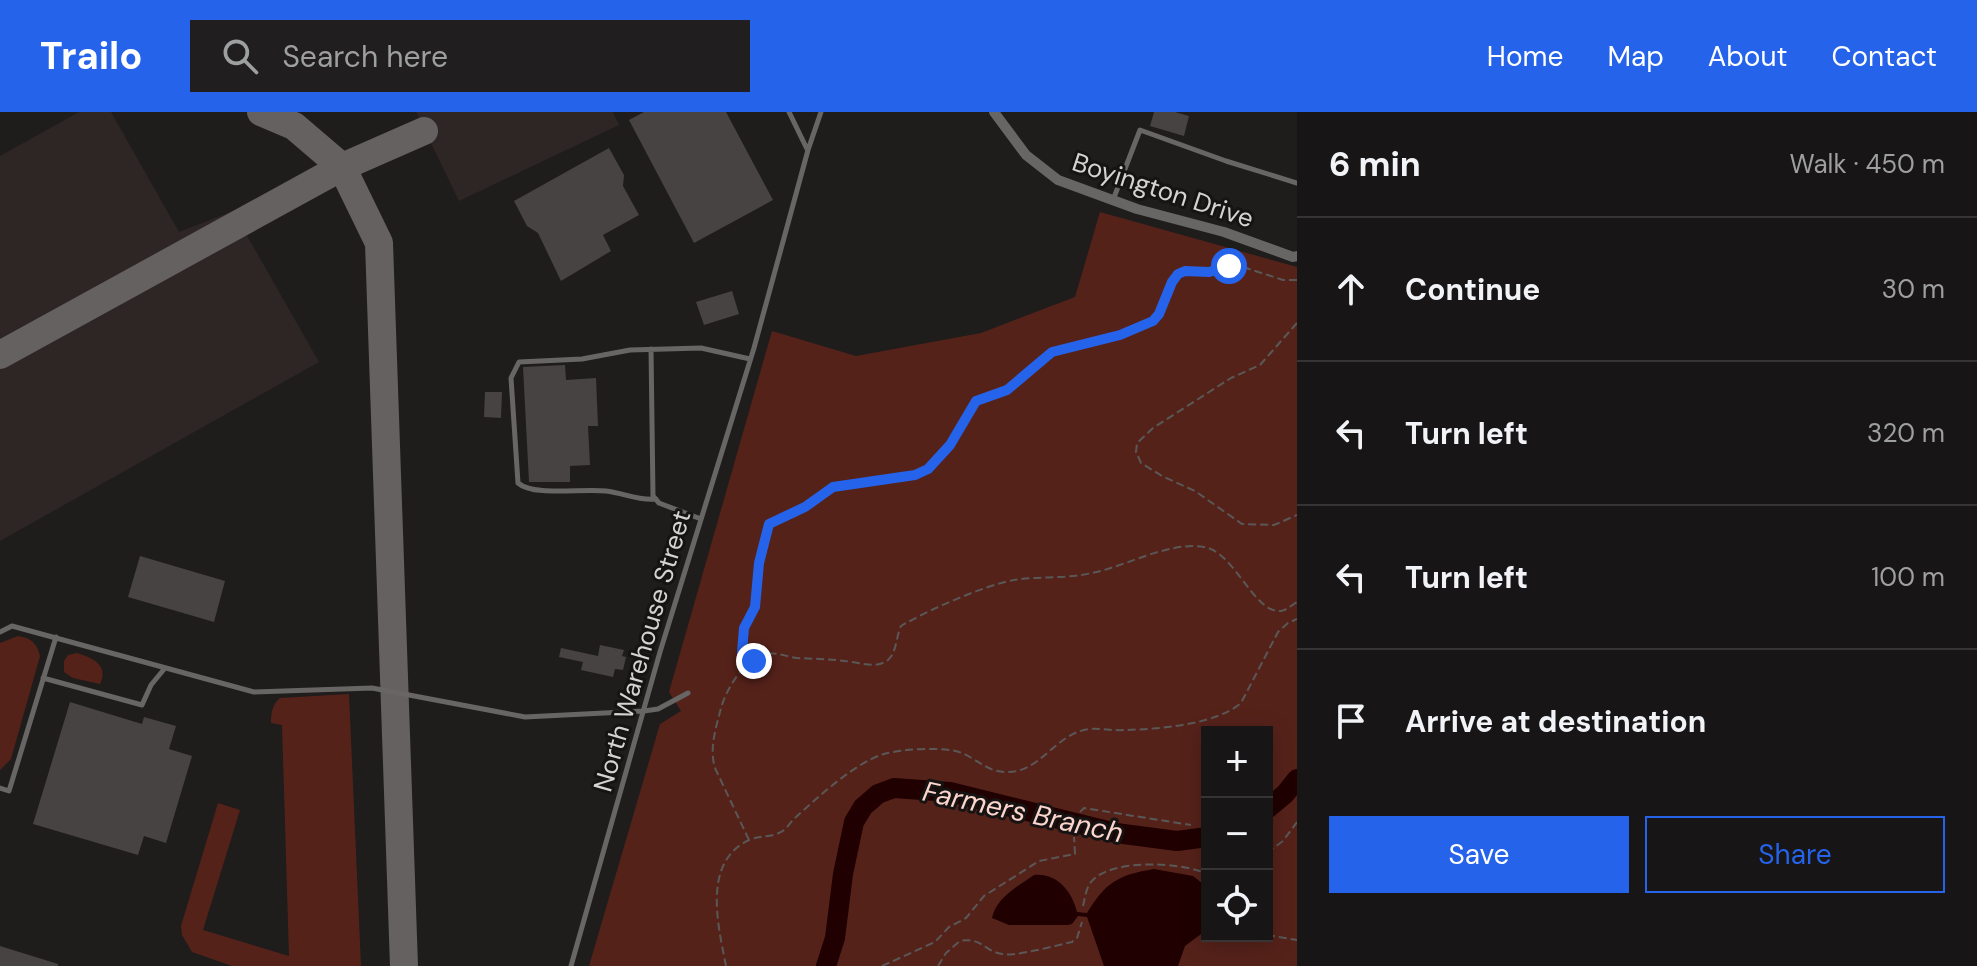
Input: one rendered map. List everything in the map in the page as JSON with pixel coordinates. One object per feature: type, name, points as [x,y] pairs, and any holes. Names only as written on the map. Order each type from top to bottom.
[{"type":"street","name":"Boyington Drive","points":[[994,112],[1026,155],[1058,180],[1112,201],[1297,256]]},
{"type":"lane","points":[[789,112],[808,150]]},
{"type":"lane","name":"North Warehouse Street","points":[[571,966],[821,112]]},
{"type":"lane","points":[[1112,201],[1140,130],[1297,183]]},
{"type":"lane","points":[[701,519],[656,499],[642,501],[610,491],[523,488],[518,483],[511,378],[519,362],[582,359],[609,352],[701,348],[750,359]]},
{"type":"lane","points":[[651,349],[653,496],[656,499]]},
{"type":"lane","points":[[0,632],[12,626],[254,692],[353,686],[525,717],[658,709],[688,693]]},
{"type":"lane","points":[[0,788],[9,791],[56,637]]},
{"type":"lane","points":[[43,678],[142,705],[151,685],[166,667]]},
{"type":"path","points":[[744,668],[744,628],[757,597],[764,535],[774,520],[805,507],[833,487],[915,475],[928,469],[950,445],[976,401],[1007,390],[1052,352],[1120,335],[1153,321],[1178,274],[1185,271],[1209,272],[1237,265],[1283,280],[1297,280]]},
{"type":"path","points":[[1297,323],[1260,365],[1231,378],[1153,428],[1137,443],[1136,452],[1141,463],[1152,471],[1195,491],[1242,524],[1274,525],[1297,515]]},
{"type":"path","points":[[749,840],[711,757],[723,702],[732,682],[744,668],[765,654],[880,664],[889,659],[893,652],[901,626],[991,586],[1012,580],[1096,573],[1164,550],[1191,546],[1204,547],[1225,557],[1268,607],[1285,610],[1297,602]]},
{"type":"path","points":[[726,966],[717,885],[725,860],[749,840],[784,830],[849,772],[881,755],[951,750],[963,753],[995,771],[1016,772],[1036,763],[1064,738],[1088,729],[1163,728],[1231,711],[1250,691],[1278,632],[1297,619]]},
{"type":"path","points":[[1080,812],[1084,808],[1093,809],[1151,821],[1191,825]]},
{"type":"path","points":[[1273,848],[1297,822]]},
{"type":"path","points":[[882,966],[935,942],[949,927],[966,918],[984,896],[1039,861],[1075,854],[1074,837]]},
{"type":"path","points":[[1083,906],[1090,883],[1098,876],[1124,867],[1162,865],[1201,871]]},
{"type":"path","points":[[938,966],[946,953],[960,941],[979,941],[995,952],[1015,955],[1072,942],[1077,938],[1082,922]]},
{"type":"path","points":[[1273,936],[1297,940]]},
{"type":"shaded area","points":[[79,112],[111,112],[179,232],[233,211],[319,362],[0,541],[0,156]]},
{"type":"shaded area","points":[[416,112],[613,112],[619,125],[459,201]]},
{"type":"shaded area","points":[[1100,212],[1297,267],[1297,966],[589,966],[660,724],[681,711],[669,692],[772,331],[856,356],[981,333],[1075,297]]},
{"type":"shaded area","points":[[18,636],[33,642],[40,656],[11,759],[0,770],[0,643]]},
{"type":"shaded area","points":[[77,653],[94,660],[101,667],[100,684],[73,678],[64,672],[64,661],[68,655]]},
{"type":"shaded area","points":[[349,694],[361,966],[232,966],[192,952],[182,935],[181,926],[218,803],[240,810],[203,930],[289,956],[282,725],[271,723],[272,709],[280,698]]},
{"type":"shaded area","points":[[1154,869],[1193,876],[1201,882],[1201,934],[1185,946],[1178,966],[1104,966],[1087,917],[1078,916],[1068,925],[1009,925],[992,918],[998,904],[1034,875],[1050,877],[1063,885],[1077,912],[1087,913],[1107,887],[1131,874]]},
{"type":"building","points":[[644,112],[726,112],[773,200],[694,243],[629,120]]},
{"type":"building","points":[[1154,112],[1189,116],[1184,136],[1150,126]]},
{"type":"building","points":[[609,148],[624,175],[623,186],[639,215],[603,235],[611,251],[561,281],[538,233],[527,226],[514,201]]},
{"type":"building","points":[[732,291],[739,314],[704,325],[696,302]]},
{"type":"building","points":[[565,365],[566,380],[596,378],[598,426],[588,426],[590,465],[570,466],[570,482],[529,482],[523,367]]},
{"type":"building","points":[[485,392],[502,392],[501,418],[484,417]]},
{"type":"building","points":[[140,556],[225,581],[214,622],[128,597]]},
{"type":"building","points":[[600,645],[624,650],[623,670],[615,669],[613,677],[581,670],[583,662],[559,657],[561,648],[598,656]]},
{"type":"building","points":[[70,702],[142,724],[144,717],[176,726],[169,749],[192,756],[166,843],[144,836],[138,855],[33,824]]},
{"type":"building","points":[[0,946],[58,964],[58,966],[0,966]]},
{"type":"waterway","name":"Farmers Branch","points":[[1273,804],[1297,779]]},
{"type":"waterway","name":"Farmers Branch","points":[[826,966],[835,938],[843,874],[854,822],[863,807],[878,794],[894,788],[950,792],[1116,833],[1177,841],[1201,838]]},
{"type":"taxiway","points":[[261,112],[294,126],[342,167],[424,131]]},
{"type":"taxiway","points":[[0,355],[342,167],[379,243],[404,966]]},
{"type":"route","points":[[754,661],[744,668],[742,641],[744,628],[755,607],[759,563],[769,524],[805,507],[833,487],[915,475],[928,469],[950,445],[976,401],[1007,390],[1052,352],[1063,347],[1120,335],[1153,321],[1178,274],[1185,271],[1209,272],[1229,266]]}]
